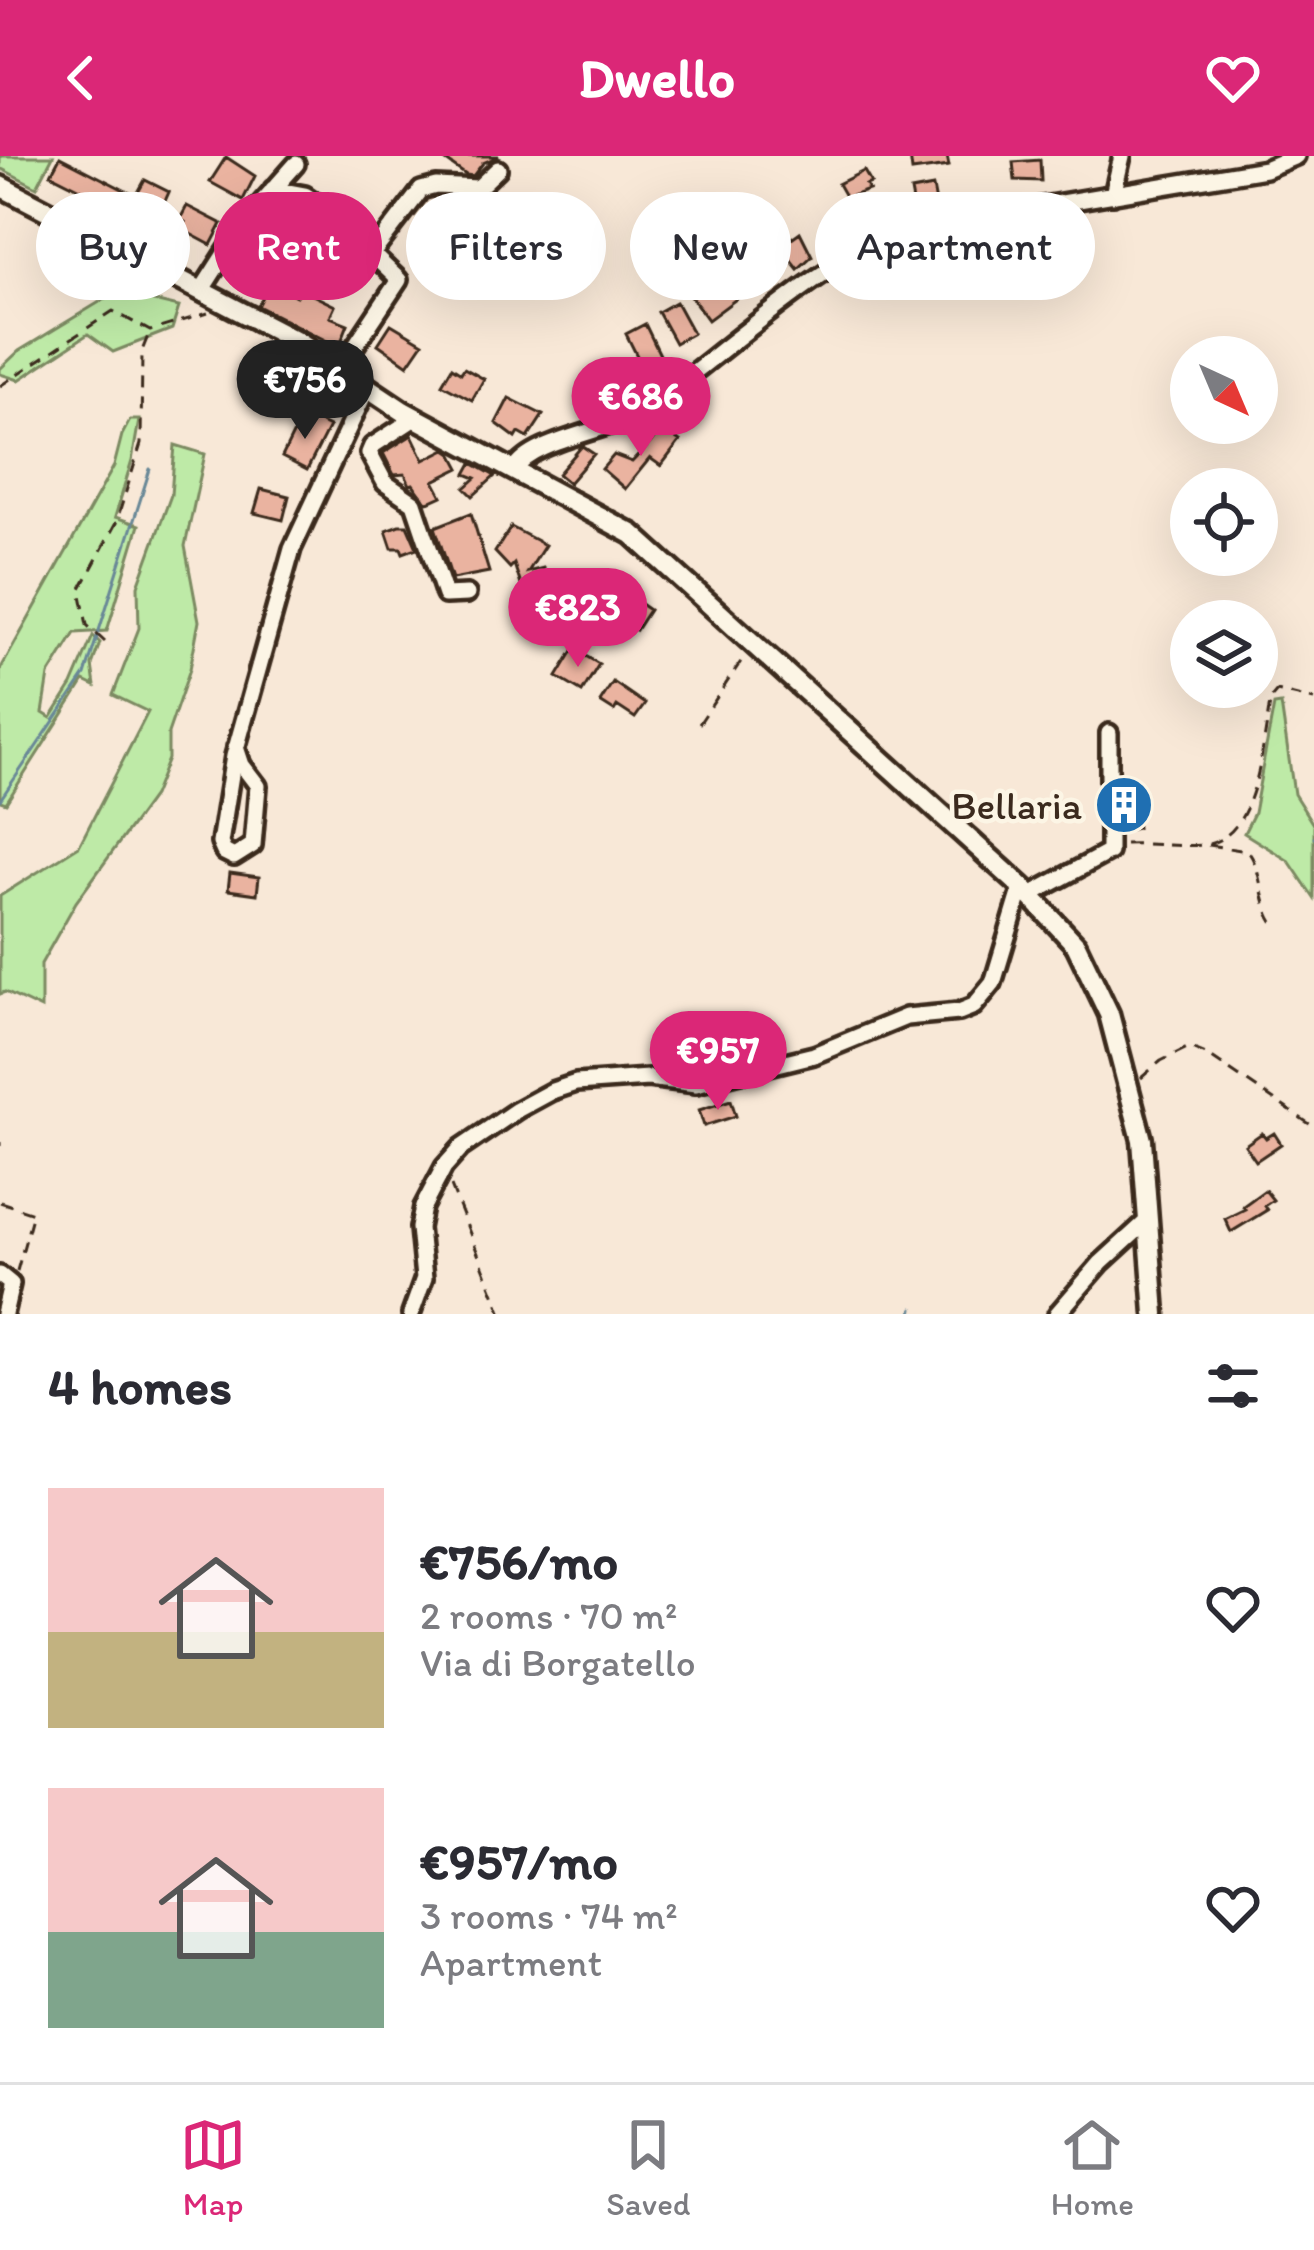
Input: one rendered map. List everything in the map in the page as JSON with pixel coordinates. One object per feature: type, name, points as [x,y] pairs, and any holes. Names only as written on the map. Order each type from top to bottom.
[{"type":"main road","points":[[0,186],[231,306],[341,367],[415,418],[632,534],[1026,891],[1085,959],[1109,1014],[1142,1140],[1155,1314]]},
{"type":"street","points":[[1113,195],[1122,156]]},
{"type":"street","points":[[515,470],[523,458],[538,450],[613,427],[640,412],[795,296],[883,239],[923,226],[1264,169],[1296,156]]},
{"type":"street","points":[[201,291],[247,218],[296,164]]},
{"type":"street","points":[[341,367],[399,280],[371,254],[421,190],[436,185],[478,188],[499,169]]},
{"type":"street","points":[[273,188],[291,192]]},
{"type":"street","points":[[236,747],[242,765],[258,786],[253,845],[234,857],[220,843],[236,747],[292,550],[368,386]]},
{"type":"street","points":[[415,418],[372,446],[370,453],[386,482],[413,502],[445,595],[466,594]]},
{"type":"street","points":[[410,1314],[424,1278],[418,1228],[423,1207],[444,1167],[461,1148],[517,1110],[577,1083],[648,1078],[696,1084],[814,1055],[906,1017],[942,1015],[974,1006],[993,983],[1026,891],[1102,857],[1111,845],[1109,734]]},
{"type":"street","points":[[1058,1314],[1101,1263],[1148,1220]]},
{"type":"street","points":[[4,1314],[6,1279]]},
{"type":"path","points":[[0,386],[113,310],[150,331],[231,306]]},
{"type":"path","points":[[105,642],[87,626],[80,590],[116,523],[141,444],[142,351],[150,331]]},
{"type":"path","points":[[699,724],[754,643]]},
{"type":"path","points":[[1206,845],[1224,838],[1248,811],[1271,698],[1287,691],[1314,700]]},
{"type":"path","points":[[1111,845],[1206,845],[1248,851],[1255,860],[1264,907],[1273,922]]},
{"type":"path","points":[[1128,1083],[1189,1047],[1314,1127]]},
{"type":"path","points":[[444,1167],[502,1314]]},
{"type":"path","points":[[0,1202],[33,1213],[21,1261],[6,1279]]},
{"type":"green space","points":[[0,156],[53,156],[37,187],[0,168]]},
{"type":"green space","points":[[103,300],[150,300],[179,307],[172,329],[113,352],[88,334],[19,380],[0,374],[19,351]]},
{"type":"green space","points":[[130,420],[139,420],[115,517],[139,525],[107,631],[75,633],[49,675],[43,713],[51,718],[72,685],[93,636],[100,643],[92,665],[95,686],[84,681],[6,803],[0,801],[0,670],[114,466]]},
{"type":"green space","points":[[175,445],[205,454],[185,546],[199,621],[190,669],[168,733],[168,759],[153,796],[76,902],[41,964],[41,1009],[0,994],[0,896],[79,846],[148,712],[113,695],[139,628],[138,586],[171,495]]},
{"type":"green space","points":[[1278,704],[1294,794],[1314,826],[1314,898],[1289,861],[1244,833],[1254,813],[1273,708]]},
{"type":"building","points":[[439,156],[499,156],[483,163],[473,176]]},
{"type":"building","points":[[910,156],[947,156],[949,166],[912,171]]},
{"type":"building","points":[[60,157],[128,192],[87,192],[51,174]]},
{"type":"building","points":[[226,157],[255,176],[247,192],[228,192],[210,182]]},
{"type":"building","points":[[1040,160],[1041,181],[1015,180],[1013,162]]},
{"type":"building","points":[[864,171],[871,183],[863,192],[843,192],[838,184]]},
{"type":"building","points":[[145,180],[169,192],[138,192]]},
{"type":"building","points":[[190,208],[214,220],[211,245],[190,234]]},
{"type":"building","points":[[800,232],[812,256],[798,269],[791,260],[791,238]]},
{"type":"building","points":[[261,300],[323,300],[335,306],[330,317],[348,324],[339,347],[258,306]]},
{"type":"building","points":[[694,300],[735,300],[708,320]]},
{"type":"building","points":[[676,302],[693,333],[675,343],[658,312]]},
{"type":"building","points":[[391,324],[423,343],[408,365],[378,344]]},
{"type":"building","points":[[645,324],[662,359],[643,368],[626,334]]},
{"type":"building","points":[[452,367],[484,379],[472,400],[442,384]]},
{"type":"building","points":[[509,398],[543,415],[528,438],[519,433],[516,438],[496,423]]},
{"type":"building","points":[[303,414],[329,427],[307,470],[282,457]]},
{"type":"building","points":[[663,429],[680,441],[661,466],[650,458],[625,489],[602,469],[614,455],[632,462]]},
{"type":"building","points":[[412,435],[424,460],[446,449],[460,468],[434,481],[442,496],[431,501],[426,502],[405,474],[394,475],[383,453]]},
{"type":"building","points":[[582,446],[594,454],[569,483],[558,474]]},
{"type":"building","points":[[472,463],[495,476],[473,496],[465,488],[476,478],[466,474]]},
{"type":"building","points":[[261,489],[289,496],[283,520],[254,513]]},
{"type":"building","points":[[471,513],[489,572],[452,579],[435,527]]},
{"type":"building","points":[[407,525],[417,548],[403,553],[401,548],[392,548],[386,530]]},
{"type":"building","points":[[511,527],[545,545],[528,572],[543,568],[547,585],[521,585],[514,564],[510,568],[495,552]]},
{"type":"building","points":[[626,594],[649,610],[636,630],[612,613]]},
{"type":"building","points":[[574,649],[599,664],[582,692],[557,677]]},
{"type":"building","points":[[613,682],[645,704],[635,718],[600,702]]},
{"type":"building","name":"Bellaria","points":[[1133,790],[1137,828],[1121,831],[1121,792]]},
{"type":"building","points":[[230,873],[259,877],[257,894],[228,890]]},
{"type":"building","points":[[731,1100],[736,1116],[704,1126],[699,1110]]},
{"type":"building","points":[[1262,1133],[1266,1138],[1274,1133],[1281,1144],[1256,1161],[1245,1145]]},
{"type":"building","points":[[1265,1190],[1273,1200],[1264,1206],[1267,1210],[1231,1232],[1225,1219],[1245,1209]]},
{"type":"waterway","points":[[0,800],[85,675],[150,469]]},
{"type":"waterway","points":[[912,1314],[913,1308]]},
{"type":"place","name":"Bellaria","points":[[1124,805]]}]
